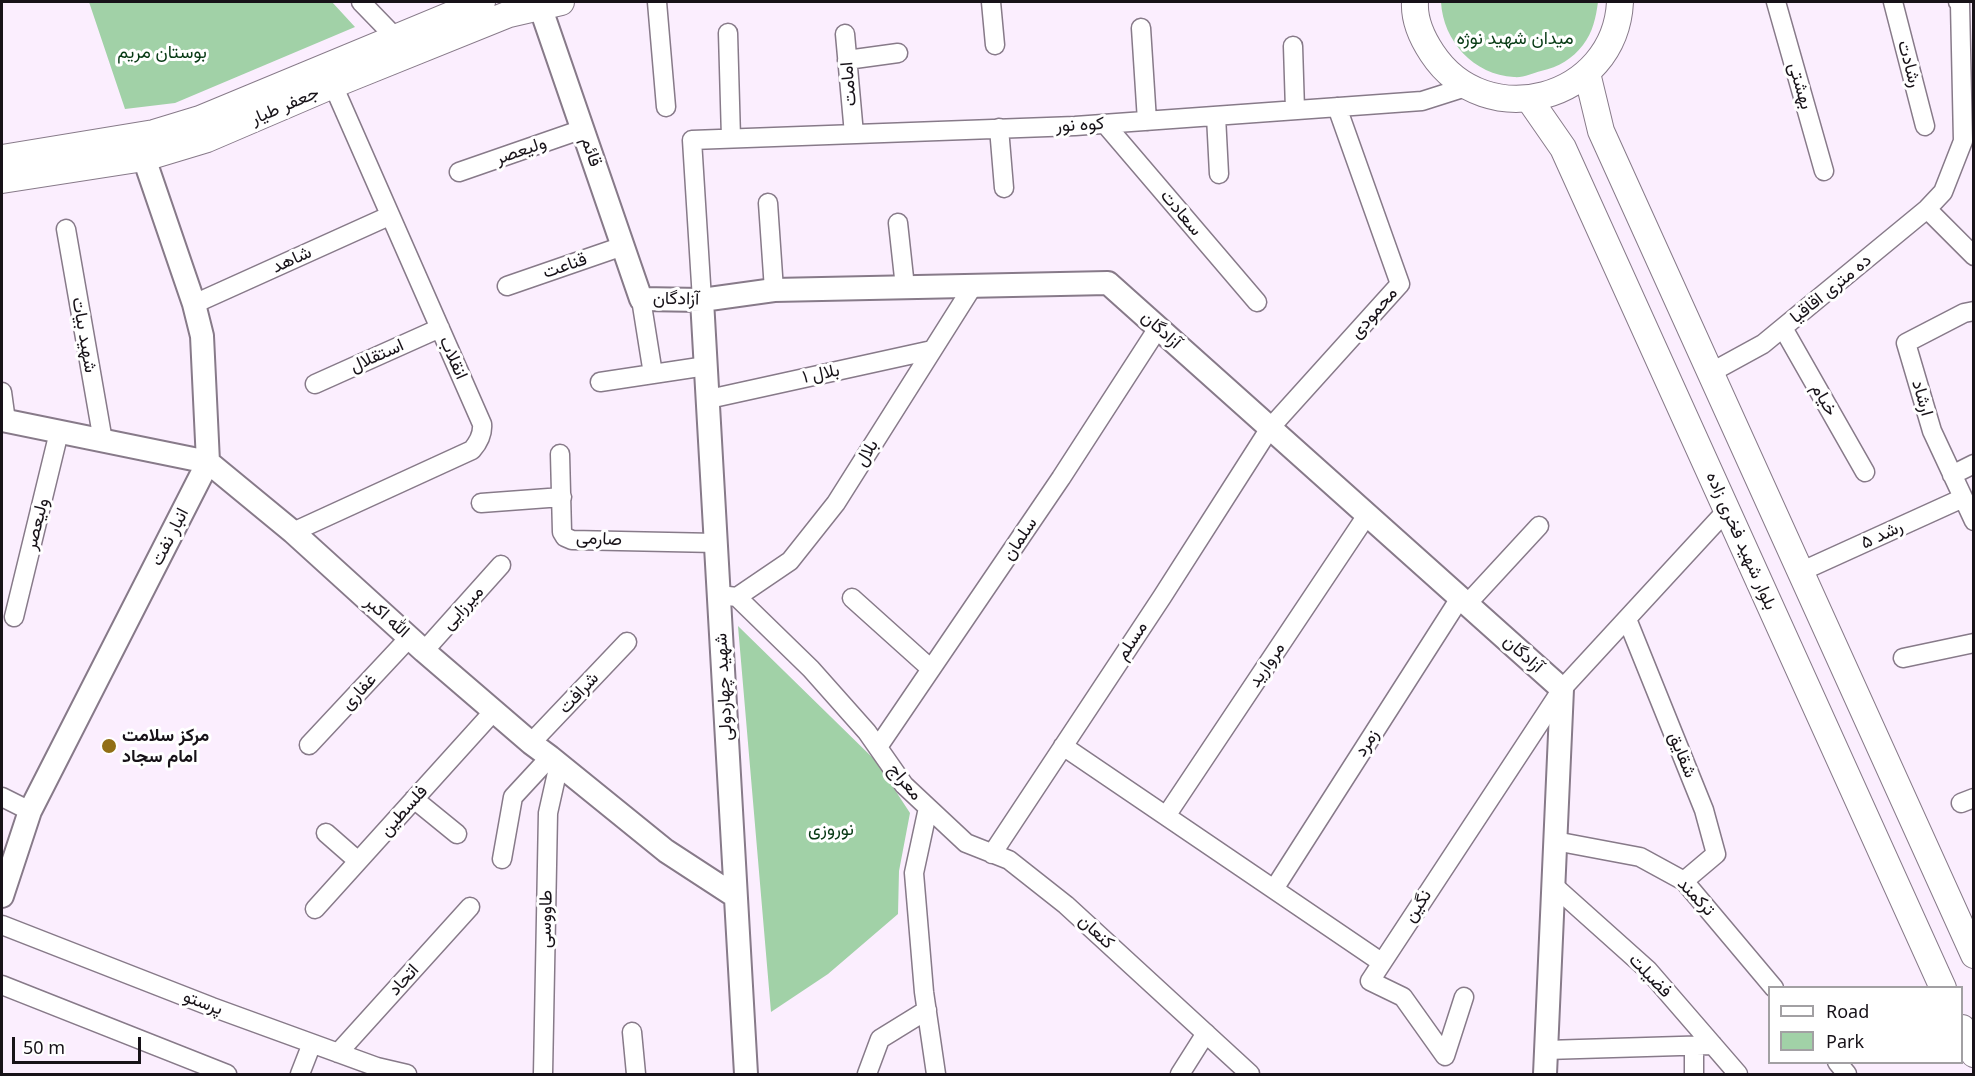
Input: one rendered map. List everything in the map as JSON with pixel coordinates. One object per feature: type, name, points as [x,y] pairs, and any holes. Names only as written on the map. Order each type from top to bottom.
[{"type":"main road","name":"جعفر طیار","points":[[2,180],[143,146],[200,119],[482,2]]},
{"type":"main road","points":[[1411,4],[1423,40],[1441,67],[1466,87],[1496,98],[1529,99],[1562,90],[1587,73],[1608,48],[1619,17],[1620,2]]},
{"type":"main road","name":"جعفر طیار","points":[[2,158],[207,139],[508,14],[550,4]]},
{"type":"main road","points":[[1587,73],[1600,131],[1974,955]]},
{"type":"main road","name":"بلوار شهید فخری زاده","points":[[1529,99],[1563,148],[1943,986]]},
{"type":"main road","points":[[1963,1030],[1974,1054]]},
{"type":"street","points":[[361,2],[395,37]]},
{"type":"street","points":[[657,2],[666,106]]},
{"type":"street","points":[[991,2],[995,45]]},
{"type":"street","name":"بهشتی","points":[[1776,2],[1824,171]]},
{"type":"street","name":"رشادت","points":[[1893,2],[1925,126]]},
{"type":"street","name":"ده متری اقاقیا","points":[[1710,373],[1763,344],[1927,209],[1943,192],[1963,141],[1959,2]]},
{"type":"street","name":"قائم","points":[[550,4],[583,129],[641,299]]},
{"type":"street","points":[[1141,28],[1147,121]]},
{"type":"street","points":[[728,33],[731,138]]},
{"type":"street","name":"امامت","points":[[845,34],[854,134]]},
{"type":"street","points":[[1293,46],[1295,110]]},
{"type":"street","points":[[847,60],[898,53]]},
{"type":"street","name":"انقلاب","points":[[292,532],[472,450],[482,430],[482,424],[333,85]]},
{"type":"street","name":"کوه نور","points":[[702,300],[692,140],[1105,124],[1422,101],[1466,87]]},
{"type":"street","name":"محمودی","points":[[1270,428],[1400,284],[1337,107]]},
{"type":"street","points":[[1216,116],[1220,174]]},
{"type":"street","name":"سعادت","points":[[1105,124],[1257,302]]},
{"type":"street","points":[[999,128],[1004,188]]},
{"type":"street","name":"ولیعصر","points":[[459,172],[583,129]]},
{"type":"street","name":"انبار نفت","points":[[2,896],[30,810],[208,462],[202,336],[194,304],[143,146]]},
{"type":"street","points":[[768,203],[774,290]]},
{"type":"street","points":[[1927,209],[1974,256]]},
{"type":"street","name":"شاهد","points":[[194,304],[389,216]]},
{"type":"street","points":[[898,223],[905,287]]},
{"type":"street","name":"شهید بیات","points":[[66,229],[103,441]]},
{"type":"street","name":"قناعت","points":[[507,286],[623,246]]},
{"type":"street","name":"آزادگان","points":[[641,299],[702,300],[774,290],[1108,283],[1562,689]]},
{"type":"street","name":"بلال","points":[[728,596],[790,561],[836,503],[973,286]]},
{"type":"street","points":[[641,299],[653,374]]},
{"type":"street","name":"شهید چهاردولی","points":[[702,300],[716,543],[728,596],[735,896],[746,1074]]},
{"type":"street","name":"ارشاد","points":[[1974,311],[1964,313],[1906,343],[1932,431],[1974,521]]},
{"type":"street","name":"استقلال","points":[[315,384],[440,328]]},
{"type":"street","name":"سلمان","points":[[878,747],[1061,478],[1158,328]]},
{"type":"street","name":"خیام","points":[[1783,328],[1865,472]]},
{"type":"street","name":"بلال ۱","points":[[709,399],[932,350]]},
{"type":"street","points":[[600,382],[706,366]]},
{"type":"street","points":[[2,392],[4,420]]},
{"type":"street","name":"الله اکبر","points":[[4,420],[208,462],[292,532],[493,712],[666,851],[735,896]]},
{"type":"street","name":"مسلم","points":[[993,854],[1270,428]]},
{"type":"street","name":"ولیعصر","points":[[15,617],[59,432]]},
{"type":"street","name":"صارمی","points":[[560,454],[562,532],[565,537],[572,540],[716,543]]},
{"type":"street","points":[[1952,475],[1974,464]]},
{"type":"street","points":[[481,503],[562,497]]},
{"type":"street","name":"رشد ۵","points":[[1800,572],[1963,498]]},
{"type":"street","points":[[1545,1074],[1562,689],[1727,510]]},
{"type":"street","name":"مروارید","points":[[1166,816],[1367,515]]},
{"type":"street","name":"زمرد","points":[[1274,889],[1463,601],[1539,526]]},
{"type":"street","name":"میرزایی","points":[[417,644],[501,565]]},
{"type":"street","name":"معراج","points":[[728,596],[811,669],[867,732],[904,785],[928,808],[914,873],[927,1010],[936,1074]]},
{"type":"street","points":[[852,598],[931,669]]},
{"type":"street","name":"شقایق","points":[[1627,619],[1704,810],[1716,854],[1684,880]]},
{"type":"street","name":"شرافت","points":[[531,743],[627,642]]},
{"type":"street","points":[[1903,658],[1974,643]]},
{"type":"street","name":"غفاری","points":[[309,745],[417,644]]},
{"type":"street","name":"نگین","points":[[1464,997],[1445,1056],[1403,997],[1370,981],[1562,689]]},
{"type":"street","name":"فلسطین","points":[[315,909],[493,712]]},
{"type":"street","points":[[1064,746],[1381,962]]},
{"type":"street","points":[[502,859],[513,797],[555,760]]},
{"type":"street","name":"طاووسی","points":[[543,1074],[548,813],[555,760]]},
{"type":"street","points":[[2,797],[30,810]]},
{"type":"street","points":[[414,799],[457,834]]},
{"type":"street","name":"کنعان","points":[[928,808],[966,843],[1009,860],[1066,905],[1250,1074]]},
{"type":"street","points":[[326,833],[358,861]]},
{"type":"street","name":"ترکمند","points":[[1555,841],[1640,857],[1684,880],[1773,986]]},
{"type":"street","name":"فضیلت","points":[[1553,885],[1648,970],[1738,1074]]},
{"type":"street","name":"اتحاد","points":[[338,1053],[470,907]]},
{"type":"street","name":"پرستو","points":[[2,925],[212,1007],[338,1053],[376,1071],[407,1074]]},
{"type":"street","points":[[2,985],[227,1074]]},
{"type":"street","points":[[867,1074],[880,1039],[927,1010]]},
{"type":"street","points":[[632,1032],[636,1074]]},
{"type":"street","points":[[1180,1074],[1206,1034]]},
{"type":"street","points":[[1546,1050],[1713,1045]]},
{"type":"street","points":[[1694,1046],[1694,1074]]},
{"type":"street","points":[[300,1074],[309,1051]]},
{"type":"green space","name":"بوستان مریم","points":[[89,2],[332,2],[355,27],[175,103],[125,109]]},
{"type":"green space","name":"میدان شهید نوژه","points":[[1441,2],[1598,2],[1589,35],[1574,54],[1565,62],[1554,67],[1517,77],[1499,75],[1486,70],[1463,53],[1448,30]]},
{"type":"green space","name":"نوروزی","points":[[738,626],[876,761],[910,813],[899,871],[898,914],[828,974],[771,1012]]},
{"type":"place","name":"مرکز سلامت امام سجاد","points":[[109,746]]}]
